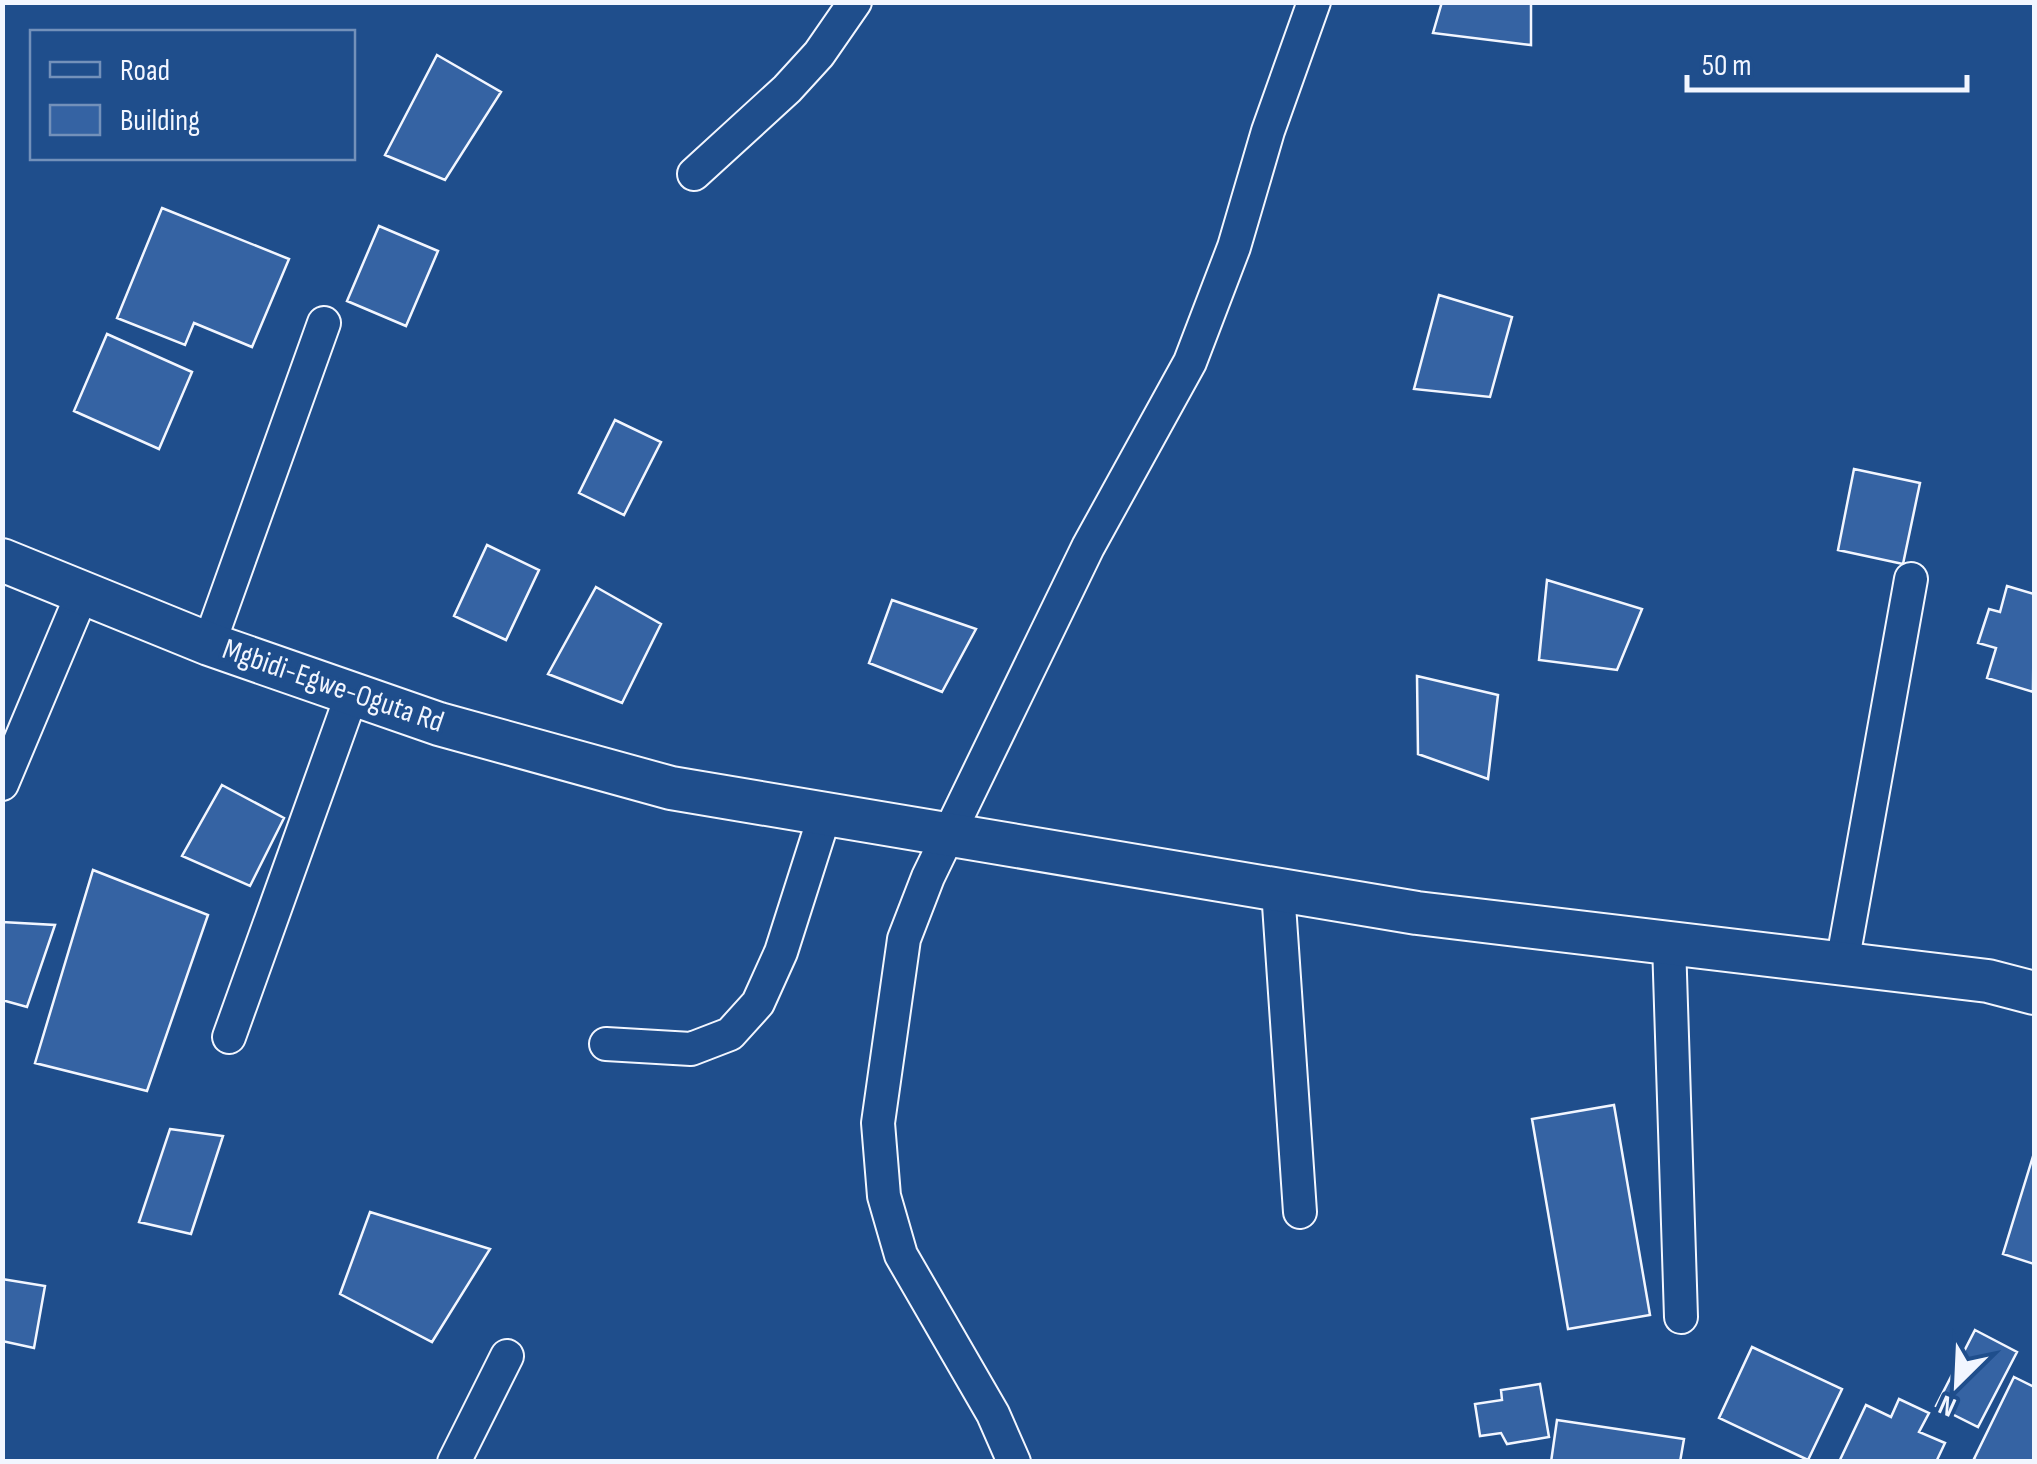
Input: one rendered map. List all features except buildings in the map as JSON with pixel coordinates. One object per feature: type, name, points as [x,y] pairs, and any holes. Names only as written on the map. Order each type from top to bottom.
[{"type":"street","points":[[694,174],[787,89],[819,54],[855,2]]},
{"type":"street","points":[[1014,1462],[992,1414],[901,1255],[884,1196],[878,1123],[904,939],[928,877],[1088,547],[1190,362],[1234,247],[1268,131],[1314,2]]},
{"type":"street","points":[[210,644],[324,322]]},
{"type":"street","name":"Mgbidi-Egwe-Oguta Rd","points":[[2,560],[210,644],[439,724],[671,788],[1417,913],[1988,981],[2034,992]]},
{"type":"street","points":[[1842,964],[1911,579]]},
{"type":"street","points":[[2,784],[82,594]]},
{"type":"street","points":[[229,1037],[352,694]]},
{"type":"street","points":[[606,1044],[690,1049],[730,1034],[758,1003],[781,952],[825,814]]},
{"type":"street","points":[[1278,890],[1300,1212]]},
{"type":"street","points":[[1669,943],[1681,1316]]},
{"type":"street","points":[[454,1462],[507,1356]]}]
